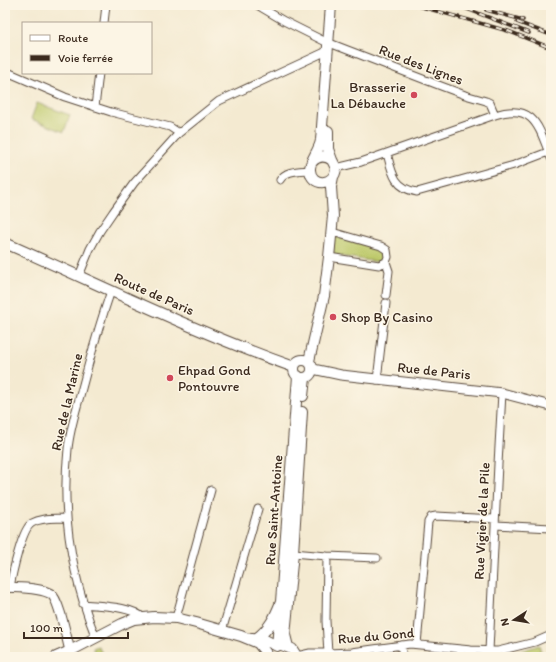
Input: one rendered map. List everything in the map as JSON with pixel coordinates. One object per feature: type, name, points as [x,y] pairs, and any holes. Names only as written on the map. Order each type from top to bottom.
[{"type":"main road","points":[[308,363],[297,362],[299,374],[310,375],[308,363],[326,230],[327,200],[322,187],[311,174],[311,166],[321,144],[333,7]]},
{"type":"main road","points":[[308,363],[324,296],[332,232],[333,210],[331,187],[333,168],[328,149],[327,88]]},
{"type":"main road","points":[[311,166],[319,156],[328,157],[333,168],[327,182],[319,182],[316,180]]},
{"type":"main road","name":"Route de Paris","points":[[5,243],[299,374]]},
{"type":"main road","name":"Rue Saint-Antoine","points":[[288,647],[286,635],[293,553],[299,374]]},
{"type":"main road","name":"Rue Saint-Antoine","points":[[257,638],[265,632],[273,622],[281,602],[299,374]]},
{"type":"main road","points":[[277,646],[281,602]]},
{"type":"main road","points":[[56,657],[70,652],[122,624],[142,618],[154,617],[176,618],[240,636],[258,643],[266,655],[269,650],[277,646]]},
{"type":"main road","points":[[240,636],[257,638],[277,646],[288,647],[295,652],[297,657]]},
{"type":"street","points":[[104,22],[106,5]]},
{"type":"street","name":"Rue des Lignes","points":[[257,5],[329,50],[360,56],[459,93],[486,101],[490,103],[495,115]]},
{"type":"street","points":[[80,277],[90,249],[113,212],[134,183],[179,133],[219,101],[228,96],[329,50]]},
{"type":"street","points":[[5,71],[65,97],[95,107],[170,127],[179,133]]},
{"type":"street","points":[[95,107],[99,74]]},
{"type":"street","points":[[333,168],[360,162],[495,115],[513,111],[526,114],[536,124],[550,155],[417,192],[406,189],[397,182],[393,176],[386,153]]},
{"type":"street","points":[[280,180],[288,173],[311,166]]},
{"type":"street","points":[[332,232],[385,247],[388,254],[386,262],[389,271],[386,295]]},
{"type":"street","points":[[329,257],[379,264],[386,262]]},
{"type":"street","name":"Rue de la Marine","points":[[96,638],[84,604],[75,568],[66,518],[66,469],[71,432],[97,331],[111,291]]},
{"type":"street","points":[[377,380],[386,303]]},
{"type":"street","name":"Rue de Paris","points":[[308,363],[341,375],[502,393],[551,406]]},
{"type":"street","name":"Rue Vigier de la Pile","points":[[489,651],[502,393]]},
{"type":"street","points":[[176,618],[211,490]]},
{"type":"street","points":[[222,631],[258,509]]},
{"type":"street","points":[[417,644],[428,522],[431,517],[436,516],[551,528]]},
{"type":"street","points":[[66,518],[37,521],[28,526],[8,587],[30,588],[48,592],[55,597],[70,652]]},
{"type":"street","points":[[293,553],[377,558]]},
{"type":"street","points":[[327,556],[326,621],[328,653]]},
{"type":"street","points":[[84,604],[130,610],[140,615],[142,618]]},
{"type":"street","name":"Rue du Gond","points":[[297,657],[310,653],[352,652],[402,644],[498,651],[516,648],[551,635]]},
{"type":"street","points":[[402,644],[402,657]]},
{"type":"green space","points":[[37,103],[70,115],[64,132],[31,119]]},
{"type":"green space","points":[[334,236],[381,249],[384,251],[384,257],[381,261],[377,262],[333,255]]},
{"type":"green space","points":[[539,645],[542,655],[551,651],[551,657],[509,657],[509,655]]},
{"type":"green space","points":[[98,646],[104,657],[82,657],[81,655],[94,652],[93,648]]},
{"type":"green space","points":[[279,650],[287,652],[293,657],[269,657],[272,653]]},
{"type":"railway","points":[[415,5],[508,31],[551,48]]},
{"type":"railway","points":[[457,5],[529,33]]},
{"type":"railway","points":[[486,10],[523,20]]},
{"type":"railway","points":[[517,22],[551,35]]},
{"type":"place","name":"Brasserie La Débauche","points":[[414,95]]},
{"type":"place","name":"Shop By Casino","points":[[333,317]]},
{"type":"place","name":"Ehpad Gond Pontouvre","points":[[170,378]]}]
